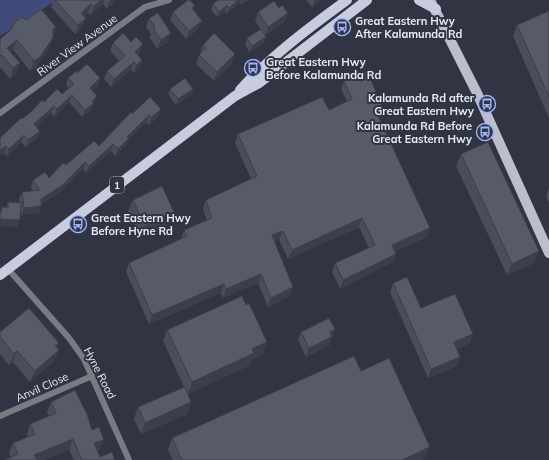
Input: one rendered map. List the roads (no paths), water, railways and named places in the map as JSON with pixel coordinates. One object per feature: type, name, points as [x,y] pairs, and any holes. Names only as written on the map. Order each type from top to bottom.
[{"type":"highway","name":"1","points":[[234,96],[254,74],[318,21],[347,0]]},
{"type":"highway","name":"1","points":[[4,272],[234,96],[258,83],[367,0]]},
{"type":"highway","points":[[419,0],[436,9]]},
{"type":"main road","points":[[430,0],[436,9],[477,93],[549,253]]},
{"type":"street","name":"River View Avenue","points":[[0,113],[145,7],[169,0]]},
{"type":"street","name":"Hyne Road","points":[[4,272],[69,338],[84,359],[129,460]]},
{"type":"street","name":"Anvil Close","points":[[0,416],[92,376]]},
{"type":"place","name":"Great Eastern Hwy After Kalamunda Rd","points":[[342,27]]},
{"type":"place","name":"Great Eastern Hwy Before Kalamunda Rd","points":[[253,68]]},
{"type":"place","name":"Kalamunda Rd after Great Eastern Hwy","points":[[487,104]]},
{"type":"place","name":"Kalamunda Rd Before Great Eastern Hwy","points":[[485,132]]},
{"type":"place","name":"Great Eastern Hwy Before Hyne Rd","points":[[78,224]]}]
